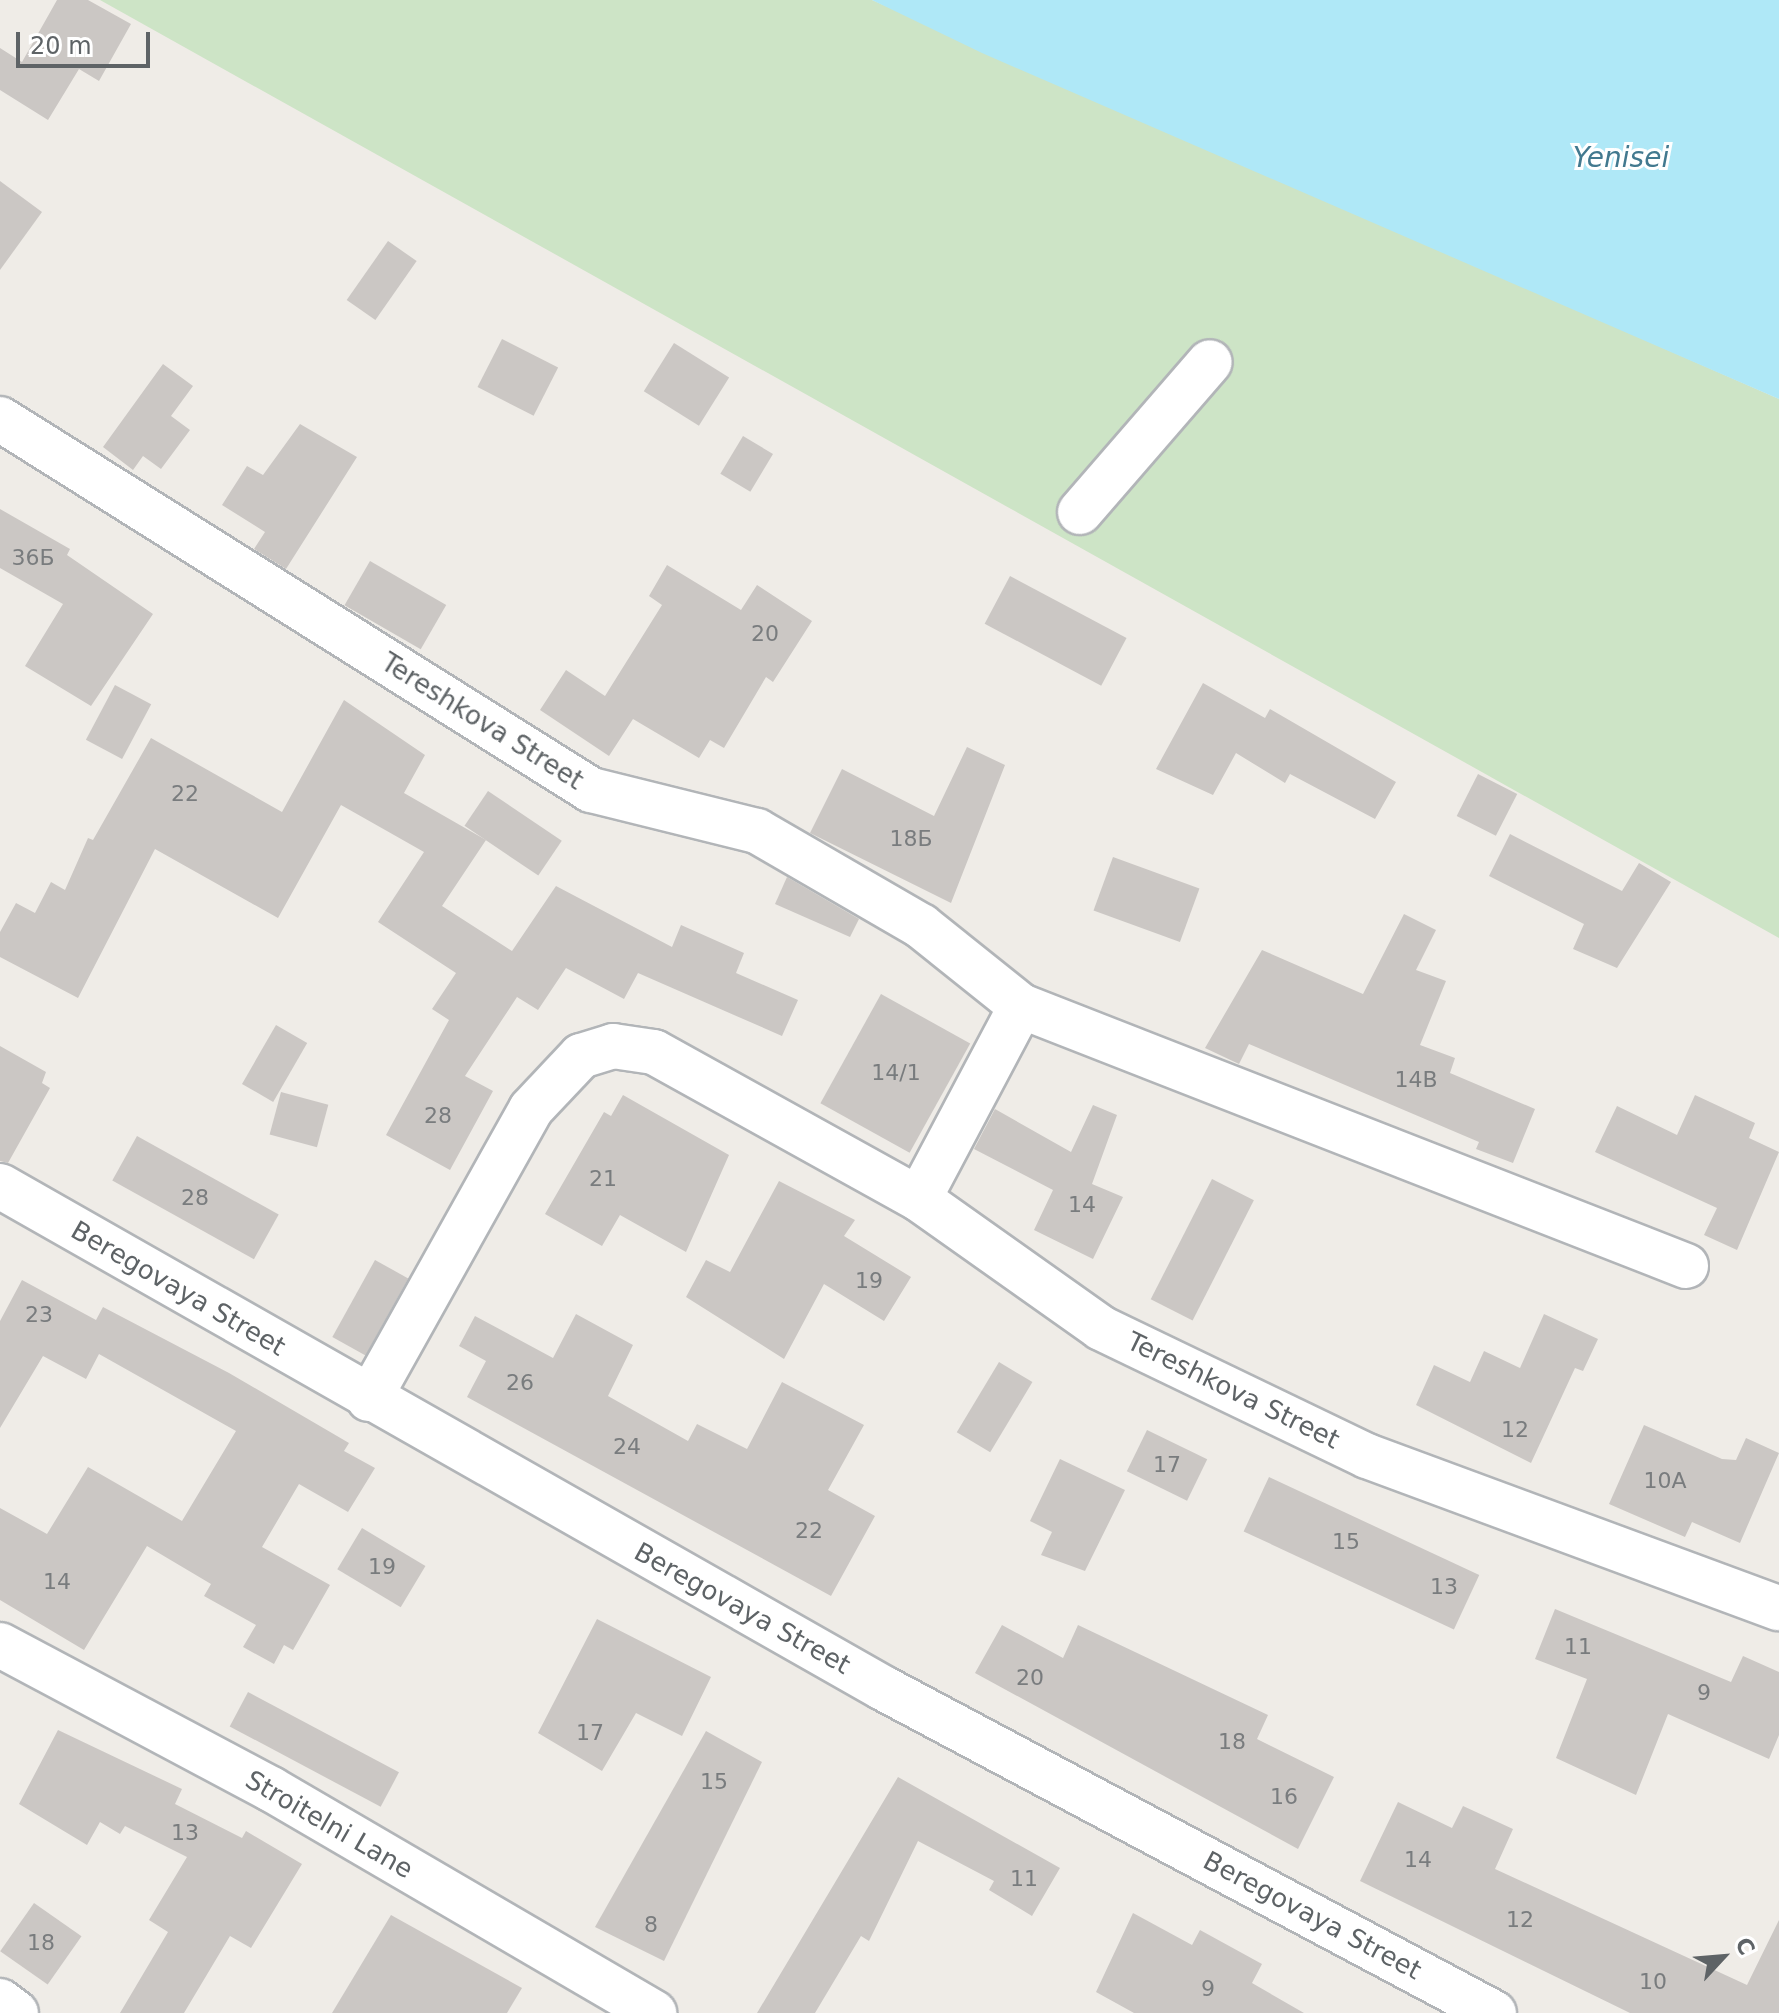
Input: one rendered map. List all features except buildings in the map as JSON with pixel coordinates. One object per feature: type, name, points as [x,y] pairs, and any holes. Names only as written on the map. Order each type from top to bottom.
[{"type":"street","points":[[1080,512],[1210,362]]},
{"type":"street","name":"Tereshkova Street","points":[[0,419],[591,790],[757,831],[921,926],[1021,1006],[1686,1266]]},
{"type":"street","points":[[919,1199],[1021,1006]]},
{"type":"street","name":"Tereshkova Street","points":[[369,1399],[531,1109],[581,1056],[613,1046],[654,1052],[919,1199],[1101,1328],[1367,1456],[1779,1608]]},
{"type":"street","name":"Beregovaya Street","points":[[0,1186],[369,1399],[883,1688],[1494,2013]]},
{"type":"street","name":"Stroitelni Lane","points":[[0,1645],[271,1789],[654,2013]]},
{"type":"street","points":[[0,2001],[16,2013]]},
{"type":"green space","points":[[100,0],[872,0],[1779,399],[1779,938]]},
{"type":"water","name":"Yenisei","points":[[872,0],[1779,0],[1779,399],[982,53]]}]
